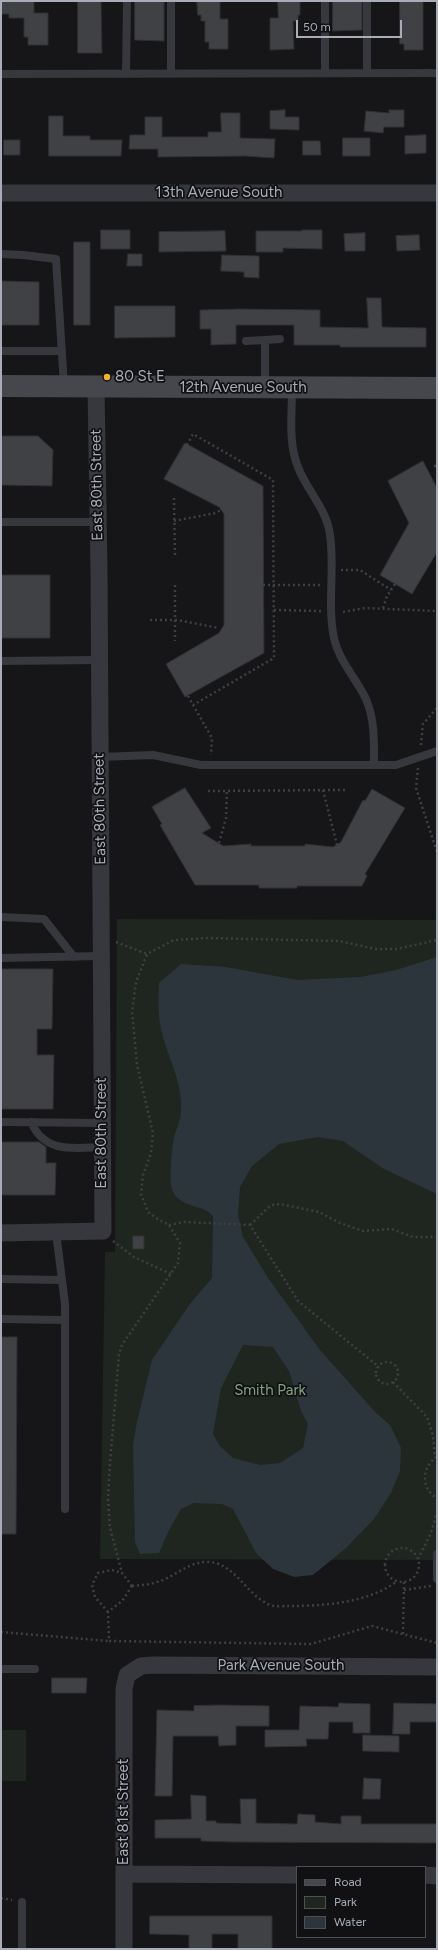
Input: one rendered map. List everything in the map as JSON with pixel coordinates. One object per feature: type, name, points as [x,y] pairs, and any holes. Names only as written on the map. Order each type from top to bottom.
[{"type":"street","name":"13th Avenue South","points":[[1,193],[437,193]]},
{"type":"street","name":"12th Avenue South","points":[[1,386],[437,388]]},
{"type":"street","name":"East 80th Street","points":[[96,387],[102,1231]]},
{"type":"street","points":[[1,1233],[102,1231]]},
{"type":"street","name":"Park Avenue South","points":[[126,1675],[141,1666],[153,1665],[437,1667]]},
{"type":"street","name":"East 81st Street","points":[[124,1949],[124,1689],[126,1675]]},
{"type":"street","points":[[124,1874],[296,1875]]},
{"type":"street","points":[[426,1876],[437,1876]]},
{"type":"lane","points":[[126,74],[127,1]]},
{"type":"lane","points":[[171,1],[171,74]]},
{"type":"lane","points":[[325,1],[325,73]]},
{"type":"lane","points":[[367,1],[367,73]]},
{"type":"lane","points":[[1,74],[437,73]]},
{"type":"lane","points":[[1,254],[56,259],[64,387]]},
{"type":"lane","points":[[246,341],[280,339]]},
{"type":"lane","points":[[265,340],[265,388]]},
{"type":"lane","points":[[1,351],[62,351]]},
{"type":"lane","points":[[292,388],[292,430],[294,454],[298,467],[327,520],[330,534],[334,638],[338,651],[370,710],[374,733],[374,765]]},
{"type":"lane","points":[[1,522],[98,522]]},
{"type":"lane","points":[[1,661],[99,660]]},
{"type":"lane","points":[[99,757],[153,756],[192,764],[210,765],[396,765],[437,752]]},
{"type":"lane","points":[[1,917],[44,919],[74,957]]},
{"type":"lane","points":[[1,958],[101,956]]},
{"type":"lane","points":[[1,1122],[102,1123]]},
{"type":"lane","points":[[31,1122],[36,1132],[56,1147],[102,1147]]},
{"type":"lane","points":[[56,1232],[65,1320],[65,1508]]},
{"type":"lane","points":[[1,1279],[62,1280]]},
{"type":"lane","points":[[1,1319],[65,1320]]},
{"type":"lane","points":[[437,1554],[437,1579]]},
{"type":"lane","points":[[1,1669],[35,1669]]},
{"type":"lane","points":[[22,1902],[22,1949]]},
{"type":"path","points":[[188,445],[193,434],[273,480],[274,658],[193,705]]},
{"type":"path","points":[[174,498],[174,556]]},
{"type":"path","points":[[174,521],[215,513],[221,510]]},
{"type":"path","points":[[332,570],[360,570],[391,590]]},
{"type":"path","points":[[174,584],[175,641]]},
{"type":"path","points":[[383,608],[395,584]]},
{"type":"path","points":[[263,585],[332,585]]},
{"type":"path","points":[[343,612],[365,608],[437,611]]},
{"type":"path","points":[[274,610],[332,611]]},
{"type":"path","points":[[150,620],[175,620],[219,628]]},
{"type":"path","points":[[188,696],[212,738],[210,765]]},
{"type":"path","points":[[437,708],[423,724],[416,788],[437,852]]},
{"type":"path","points":[[323,790],[337,845]]},
{"type":"path","points":[[208,791],[345,790]]},
{"type":"path","points":[[219,843],[226,818],[227,791]]},
{"type":"path","points":[[101,938],[147,954]]},
{"type":"path","points":[[132,1586],[122,1574],[110,1528],[108,1500],[120,1354],[122,1345],[178,1263],[180,1243],[169,1225],[158,1220],[148,1212],[141,1194],[143,1175],[151,1153],[153,1133],[137,1064],[132,1012],[136,982],[147,954],[174,940],[207,938],[339,941],[376,949],[397,949],[437,940]]},
{"type":"path","points":[[169,1225],[184,1222],[248,1225],[271,1205],[280,1204],[319,1212],[340,1223],[363,1231],[392,1229],[413,1237],[437,1237]]},
{"type":"path","points":[[248,1225],[298,1301],[379,1367]]},
{"type":"path","points":[[102,1231],[134,1257],[171,1274]]},
{"type":"path","points":[[387,1362],[395,1365],[398,1374],[393,1382],[388,1383],[380,1380],[377,1371],[379,1367],[387,1362]]},
{"type":"path","points":[[393,1382],[427,1417],[433,1436],[436,1457],[429,1463],[424,1477],[428,1491],[437,1498]]},
{"type":"path","points":[[418,1559],[431,1533],[437,1512]]},
{"type":"path","points":[[132,1586],[153,1584],[168,1578],[188,1566],[206,1562],[222,1565],[250,1591],[271,1606],[316,1606],[364,1597],[385,1590],[396,1582],[404,1582],[414,1577],[419,1568],[418,1559],[412,1551],[402,1548],[393,1550],[386,1558],[384,1567],[388,1576],[396,1582]]},
{"type":"path","points":[[109,1641],[108,1612],[95,1597],[92,1585],[98,1573],[112,1570],[122,1574]]},
{"type":"path","points":[[403,1634],[404,1582]]},
{"type":"path","points":[[404,1590],[426,1588],[437,1583]]},
{"type":"path","points":[[108,1612],[122,1601],[132,1586]]},
{"type":"path","points":[[1,1632],[109,1641],[311,1644],[372,1626],[437,1643]]},
{"type":"green space","name":"Smith Park","points":[[117,919],[437,920],[437,1560],[100,1559],[105,1252],[115,1252]]},
{"type":"green space","points":[[2,1730],[26,1730],[26,1781],[2,1781]]},
{"type":"water","points":[[437,957],[437,1194],[384,1169],[343,1141],[318,1137],[279,1144],[252,1166],[240,1187],[238,1215],[243,1237],[268,1278],[320,1350],[375,1412],[390,1425],[401,1448],[400,1471],[391,1493],[374,1519],[346,1548],[313,1575],[294,1577],[273,1569],[256,1553],[233,1509],[222,1504],[194,1503],[181,1509],[169,1530],[159,1553],[140,1554],[135,1542],[133,1444],[152,1360],[189,1305],[212,1278],[213,1216],[209,1212],[182,1201],[173,1192],[172,1187],[172,1149],[180,1118],[181,1100],[177,1079],[161,1029],[158,1006],[159,983],[181,964],[226,967],[297,980],[360,977],[396,970]],"holes":[[[243,1345],[273,1347],[289,1371],[301,1411],[308,1424],[303,1448],[280,1463],[260,1465],[233,1458],[220,1446],[213,1434],[221,1388]]]},
{"type":"building","points":[[1,1],[34,1],[34,13],[48,13],[48,45],[28,45],[28,37],[24,37],[24,18],[9,18],[9,14],[1,14]]},
{"type":"building","points":[[78,1],[101,1],[102,53],[78,53]]},
{"type":"building","points":[[135,1],[164,1],[164,41],[135,40]]},
{"type":"building","points":[[197,1],[220,1],[220,19],[228,19],[228,49],[209,49],[209,42],[205,42],[205,21],[201,21],[201,15],[198,15]]},
{"type":"building","points":[[278,1],[300,1],[300,15],[298,15],[298,21],[293,21],[294,49],[270,50],[270,18],[278,18]]},
{"type":"building","points":[[333,1],[362,1],[362,30],[333,31]]},
{"type":"building","points":[[400,1],[423,1],[423,50],[404,50],[404,44],[400,44]]},
{"type":"building","points":[[285,110],[285,117],[299,117],[299,130],[270,129],[270,111]]},
{"type":"building","points":[[389,110],[404,110],[404,127],[384,127],[383,133],[364,131],[366,111],[389,113]]},
{"type":"building","points":[[221,113],[240,113],[240,138],[275,139],[274,158],[245,156],[158,157],[158,149],[129,149],[130,135],[145,135],[145,117],[162,117],[162,137],[208,137],[208,132],[221,132]]},
{"type":"building","points":[[49,116],[63,116],[63,136],[90,136],[90,140],[122,140],[121,156],[49,156]]},
{"type":"building","points":[[426,135],[426,153],[405,154],[405,136]]},
{"type":"building","points":[[343,138],[370,138],[370,156],[343,156]]},
{"type":"building","points":[[4,140],[20,140],[20,155],[4,155]]},
{"type":"building","points":[[303,141],[320,141],[321,155],[303,155]]},
{"type":"building","points":[[101,230],[130,230],[130,249],[101,249]]},
{"type":"building","points":[[322,230],[322,249],[283,248],[283,252],[256,252],[256,231]]},
{"type":"building","points":[[225,231],[226,251],[159,252],[159,232]]},
{"type":"building","points":[[365,233],[365,251],[345,251],[344,234]]},
{"type":"building","points":[[419,235],[420,250],[397,251],[396,236]]},
{"type":"building","points":[[74,242],[90,242],[90,325],[74,325]]},
{"type":"building","points":[[128,254],[142,254],[142,266],[127,266]]},
{"type":"building","points":[[222,255],[259,256],[259,278],[244,277],[244,272],[221,271]]},
{"type":"building","points":[[1,281],[39,282],[39,325],[1,325]]},
{"type":"building","points":[[367,298],[381,298],[382,327],[426,328],[426,347],[340,347],[340,345],[294,345],[294,325],[236,325],[236,344],[211,345],[211,329],[200,329],[200,310],[239,309],[320,310],[320,327],[368,328]]},
{"type":"building","points":[[115,306],[175,306],[175,337],[115,338]]},
{"type":"building","points":[[1,436],[38,436],[53,450],[52,486],[1,485]]},
{"type":"building","points":[[185,443],[263,486],[264,653],[185,697],[166,664],[219,633],[224,625],[224,514],[219,507],[164,479]]},
{"type":"building","points":[[423,461],[437,488],[437,552],[412,594],[380,575],[409,523],[388,481]]},
{"type":"building","points":[[1,575],[50,575],[50,638],[1,638]]},
{"type":"building","points":[[185,788],[211,828],[202,833],[223,846],[251,844],[251,846],[305,846],[305,844],[333,847],[341,842],[363,800],[365,801],[372,789],[405,808],[365,874],[367,876],[362,886],[297,886],[297,888],[259,888],[259,885],[195,885],[160,825],[162,824],[152,807]]},
{"type":"building","points":[[1,969],[53,969],[52,1029],[37,1029],[37,1055],[54,1055],[53,1109],[1,1109]]},
{"type":"building","points":[[1,1142],[39,1142],[46,1147],[46,1163],[56,1163],[55,1195],[1,1195]]},
{"type":"building","points":[[133,1236],[144,1236],[144,1249],[133,1249]]},
{"type":"building","points":[[1,1337],[17,1337],[16,1534],[1,1534]]},
{"type":"building","points":[[52,1678],[87,1678],[86,1693],[52,1693]]},
{"type":"building","points":[[339,1703],[370,1704],[370,1733],[353,1733],[353,1722],[329,1722],[328,1739],[306,1739],[307,1746],[265,1747],[265,1730],[299,1730],[300,1706],[338,1707]]},
{"type":"building","points":[[394,1703],[437,1704],[437,1722],[410,1722],[410,1734],[393,1734]]},
{"type":"building","points":[[194,1706],[269,1706],[269,1726],[236,1726],[236,1745],[219,1746],[218,1736],[173,1736],[172,1796],[155,1796],[157,1710],[194,1711]]},
{"type":"building","points":[[363,1735],[399,1736],[399,1752],[363,1751]]},
{"type":"building","points":[[364,1778],[381,1779],[380,1799],[363,1799]]},
{"type":"building","points":[[191,1795],[206,1796],[206,1821],[216,1821],[216,1823],[241,1824],[240,1799],[256,1799],[256,1823],[297,1824],[298,1814],[315,1815],[315,1822],[341,1824],[341,1816],[361,1816],[361,1824],[437,1824],[437,1843],[233,1842],[201,1841],[201,1838],[155,1838],[155,1820],[191,1819]]},
{"type":"building","points":[[150,1916],[272,1916],[272,1949],[238,1949],[238,1934],[212,1934],[212,1949],[189,1949],[189,1935],[150,1934]]},
{"type":"place","name":"80 St E","points":[[107,377]]}]
